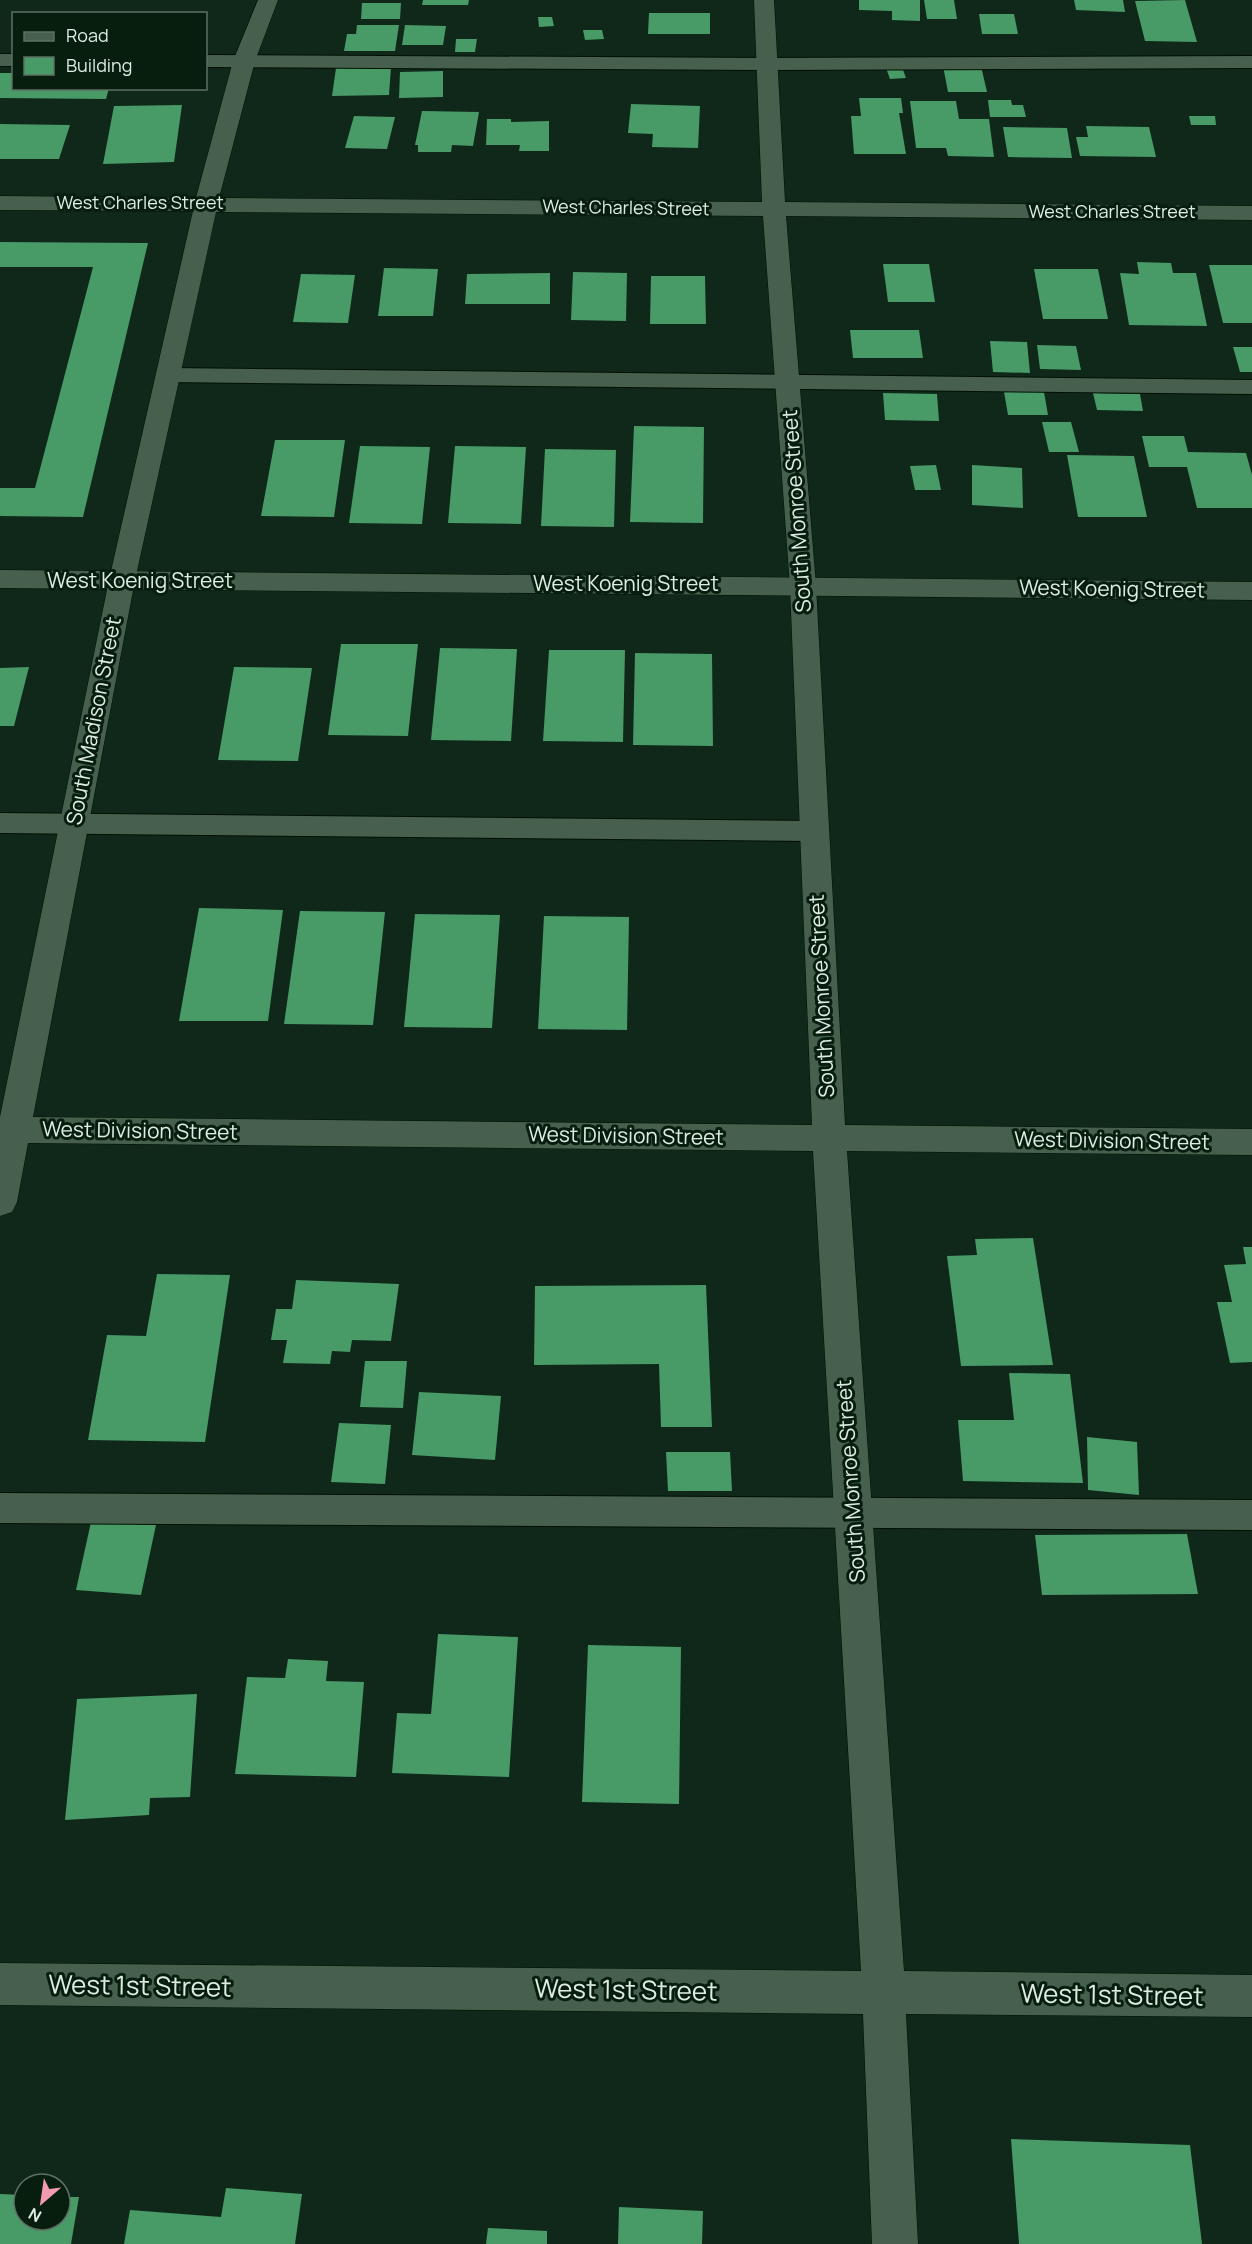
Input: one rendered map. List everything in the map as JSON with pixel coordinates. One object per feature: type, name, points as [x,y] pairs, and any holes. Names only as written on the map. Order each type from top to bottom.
[{"type":"street","name":"South Madison Street","points":[[0,1202],[8,1130],[74,824],[122,580],[206,204],[244,61],[268,0]]},
{"type":"street","name":"South Monroe Street","points":[[764,0],[774,209],[803,586],[829,1138],[884,1992],[895,2244]]},
{"type":"street","name":"West Charles Street","points":[[0,203],[1252,213]]},
{"type":"street","name":"West Koenig Street","points":[[0,579],[1252,591]]},
{"type":"street","name":"West Division Street","points":[[8,1130],[1252,1142]]},
{"type":"street","name":"West 1st Street","points":[[0,1984],[1252,1996]]},
{"type":"lane","points":[[207,61],[767,64],[1252,62]]},
{"type":"lane","points":[[168,375],[1252,387]]},
{"type":"lane","points":[[0,823],[814,831]]},
{"type":"lane","points":[[0,1508],[1252,1515]]},
{"type":"building","points":[[423,0],[469,0],[468,5],[422,5]]},
{"type":"building","points":[[859,0],[920,0],[920,21],[892,20],[892,11],[859,10]]},
{"type":"building","points":[[924,0],[954,0],[957,19],[927,19]]},
{"type":"building","points":[[1074,0],[1123,0],[1125,12],[1076,10]]},
{"type":"building","points":[[1185,0],[1197,42],[1145,41],[1135,1]]},
{"type":"building","points":[[362,3],[401,3],[400,19],[361,19]]},
{"type":"building","points":[[649,13],[710,13],[710,34],[648,34]]},
{"type":"building","points":[[979,14],[1014,14],[1018,34],[982,34]]},
{"type":"building","points":[[538,17],[552,17],[554,26],[539,27]]},
{"type":"building","points":[[357,25],[399,25],[395,51],[344,51],[347,34],[356,34]]},
{"type":"building","points":[[405,25],[446,26],[443,45],[402,45]]},
{"type":"building","points":[[583,30],[602,30],[604,39],[585,40]]},
{"type":"building","points":[[456,39],[477,39],[475,52],[455,52]]},
{"type":"building","points":[[943,66],[981,66],[987,92],[948,92]]},
{"type":"building","points":[[391,67],[389,95],[332,96],[336,68]]},
{"type":"building","points":[[902,67],[906,78],[890,79],[886,68]]},
{"type":"building","points":[[443,71],[443,97],[399,98],[400,72]]},
{"type":"building","points":[[0,73],[12,73],[12,90],[108,90],[106,99],[0,98]]},
{"type":"building","points":[[859,98],[901,98],[903,113],[899,113],[906,154],[854,154],[851,116],[861,116]]},
{"type":"building","points":[[988,100],[1011,100],[1012,105],[1023,105],[1026,117],[990,117]]},
{"type":"building","points":[[910,101],[956,101],[959,119],[989,119],[994,157],[948,156],[946,148],[916,148]]},
{"type":"building","points":[[631,104],[700,106],[698,148],[652,147],[653,134],[628,133]]},
{"type":"building","points":[[182,105],[174,162],[103,164],[114,106]]},
{"type":"building","points":[[422,111],[479,112],[473,146],[452,145],[451,152],[418,152],[418,145],[415,145]]},
{"type":"building","points":[[354,116],[395,117],[387,149],[345,148]]},
{"type":"building","points":[[1189,116],[1215,116],[1216,125],[1191,125]]},
{"type":"building","points":[[487,119],[511,119],[511,122],[549,121],[549,151],[519,151],[520,145],[486,145]]},
{"type":"building","points":[[0,124],[70,125],[59,159],[0,159]]},
{"type":"building","points":[[1086,126],[1149,127],[1156,157],[1080,156],[1076,137],[1088,137]]},
{"type":"building","points":[[1003,127],[1067,128],[1072,158],[1008,157]]},
{"type":"building","points":[[0,242],[148,243],[83,517],[0,516],[0,488],[35,488],[93,267],[0,267]]},
{"type":"building","points":[[1137,262],[1171,263],[1173,273],[1196,273],[1207,326],[1129,325],[1120,273],[1139,274]]},
{"type":"building","points":[[883,264],[929,264],[935,302],[888,302]]},
{"type":"building","points":[[1209,265],[1252,265],[1252,323],[1223,323]]},
{"type":"building","points":[[384,268],[438,269],[433,316],[378,316]]},
{"type":"building","points":[[1034,269],[1098,269],[1108,319],[1043,319]]},
{"type":"building","points":[[573,272],[627,273],[626,321],[571,320]]},
{"type":"building","points":[[550,273],[550,304],[465,304],[467,274]]},
{"type":"building","points":[[301,274],[355,275],[348,323],[293,322]]},
{"type":"building","points":[[651,276],[705,276],[706,324],[650,324]]},
{"type":"building","points":[[850,330],[919,330],[923,358],[853,358]]},
{"type":"building","points":[[990,341],[1027,342],[1030,373],[993,372]]},
{"type":"building","points":[[1037,345],[1076,346],[1081,370],[1040,369]]},
{"type":"building","points":[[1233,347],[1252,347],[1252,372],[1240,372]]},
{"type":"building","points":[[1004,392],[1044,392],[1048,415],[1008,415]]},
{"type":"building","points":[[883,393],[937,394],[939,421],[885,420]]},
{"type":"building","points":[[1093,393],[1140,394],[1143,411],[1097,410]]},
{"type":"building","points":[[1042,422],[1071,422],[1079,452],[1049,452]]},
{"type":"building","points":[[634,426],[704,427],[703,523],[630,522]]},
{"type":"building","points":[[1142,436],[1184,436],[1188,452],[1246,453],[1252,475],[1252,508],[1197,508],[1187,467],[1149,467]]},
{"type":"building","points":[[275,440],[345,440],[334,517],[261,516]]},
{"type":"building","points":[[360,446],[430,447],[422,524],[349,523]]},
{"type":"building","points":[[455,446],[526,447],[521,524],[448,523]]},
{"type":"building","points":[[545,449],[616,450],[614,527],[541,526]]},
{"type":"building","points":[[1067,455],[1134,456],[1147,517],[1078,517]]},
{"type":"building","points":[[936,465],[941,490],[915,490],[910,466]]},
{"type":"building","points":[[972,465],[1022,468],[1023,508],[972,505]]},
{"type":"building","points":[[341,644],[418,644],[408,736],[328,735]]},
{"type":"building","points":[[440,648],[517,649],[511,741],[431,740]]},
{"type":"building","points":[[549,650],[625,650],[623,742],[543,741]]},
{"type":"building","points":[[635,653],[712,654],[713,746],[633,745]]},
{"type":"building","points":[[29,667],[14,726],[0,726],[0,668]]},
{"type":"building","points":[[234,667],[312,668],[298,761],[218,760]]},
{"type":"building","points":[[199,908],[283,910],[268,1021],[179,1021]]},
{"type":"building","points":[[300,911],[385,912],[373,1025],[284,1024]]},
{"type":"building","points":[[415,914],[500,915],[492,1028],[404,1027]]},
{"type":"building","points":[[544,916],[629,917],[627,1030],[538,1029]]},
{"type":"building","points":[[1033,1238],[1053,1365],[961,1366],[947,1256],[977,1255],[975,1239]]},
{"type":"building","points":[[1243,1247],[1252,1247],[1252,1362],[1230,1363],[1217,1302],[1232,1302],[1224,1265],[1246,1264]]},
{"type":"building","points":[[157,1274],[230,1275],[205,1442],[88,1440],[107,1335],[146,1336]]},
{"type":"building","points":[[296,1280],[399,1284],[391,1341],[352,1340],[350,1352],[332,1351],[330,1364],[283,1363],[287,1340],[271,1340],[276,1309],[292,1309]]},
{"type":"building","points":[[706,1285],[712,1427],[661,1427],[659,1364],[534,1365],[535,1286]]},
{"type":"building","points":[[365,1361],[407,1361],[403,1408],[360,1407]]},
{"type":"building","points":[[1009,1373],[1070,1374],[1083,1483],[963,1481],[958,1420],[1014,1420]]},
{"type":"building","points":[[419,1392],[501,1396],[495,1460],[412,1455]]},
{"type":"building","points":[[339,1423],[391,1425],[385,1484],[331,1482]]},
{"type":"building","points":[[1087,1437],[1137,1442],[1139,1495],[1088,1490]]},
{"type":"building","points":[[666,1452],[730,1452],[732,1491],[668,1491]]},
{"type":"building","points":[[91,1522],[156,1525],[141,1595],[76,1590]]},
{"type":"building","points":[[1187,1534],[1198,1594],[1042,1595],[1035,1535]]},
{"type":"building","points":[[438,1634],[518,1637],[509,1777],[392,1773],[397,1713],[431,1714]]},
{"type":"building","points":[[588,1645],[681,1647],[679,1804],[582,1802]]},
{"type":"building","points":[[288,1659],[328,1661],[326,1681],[364,1682],[356,1777],[235,1774],[247,1677],[285,1678]]},
{"type":"building","points":[[197,1694],[190,1797],[150,1798],[149,1815],[65,1820],[77,1699]]},
{"type":"building","points":[[1011,2139],[1190,2145],[1202,2244],[1019,2244]]},
{"type":"building","points":[[226,2188],[302,2194],[295,2244],[124,2244],[130,2210],[221,2217]]},
{"type":"building","points":[[0,2194],[12,2194],[12,2232],[72,2232],[72,2197],[79,2197],[71,2244],[0,2244]]},
{"type":"building","points":[[619,2207],[703,2211],[702,2244],[618,2244]]},
{"type":"building","points":[[488,2228],[547,2231],[547,2244],[486,2244]]}]
